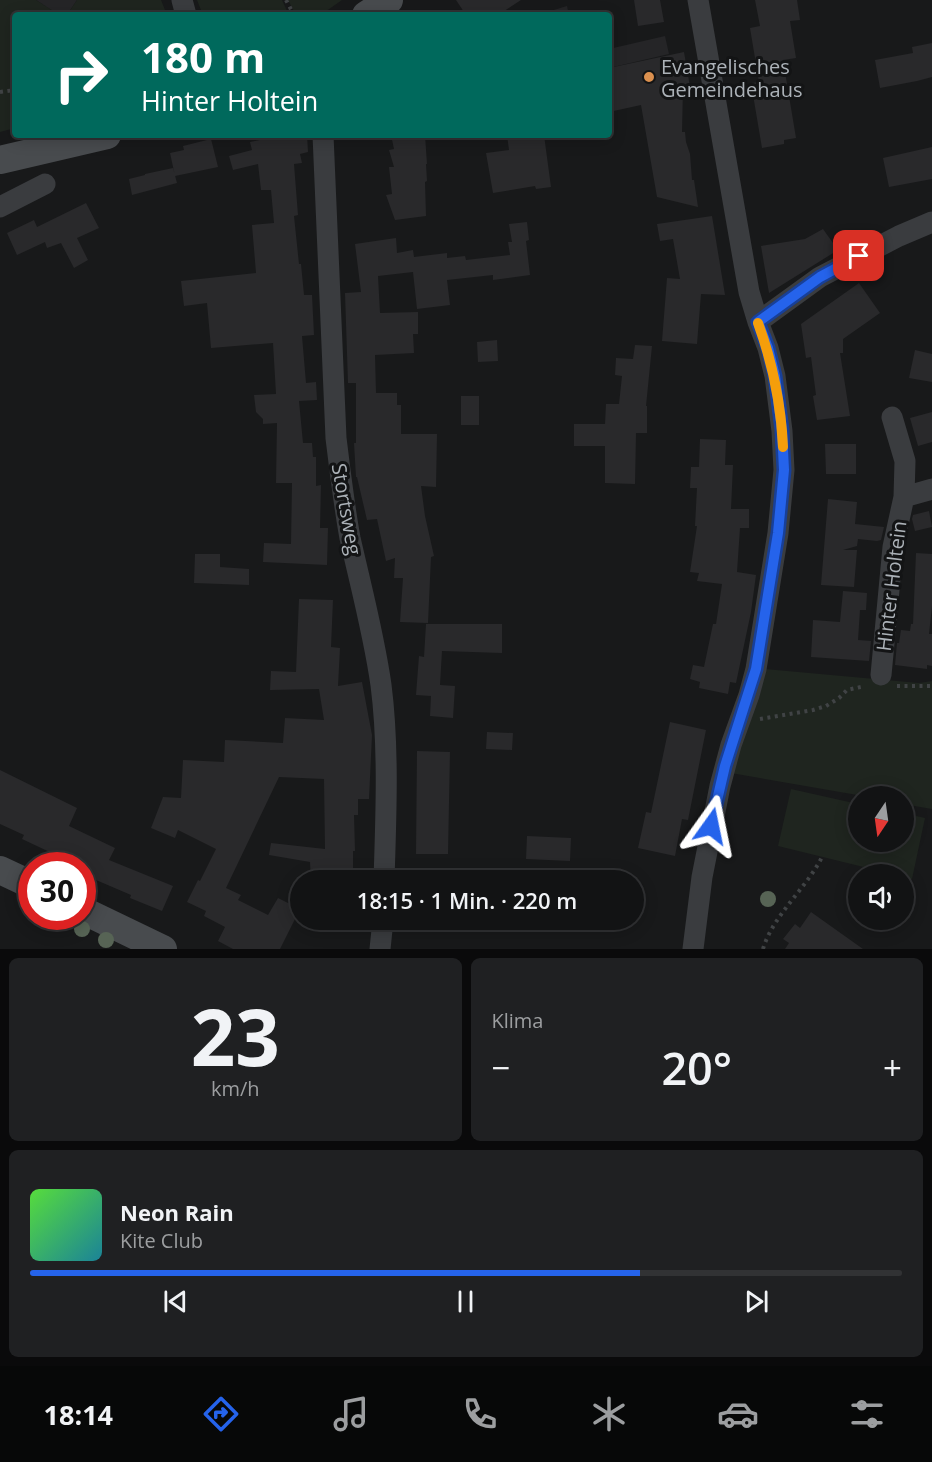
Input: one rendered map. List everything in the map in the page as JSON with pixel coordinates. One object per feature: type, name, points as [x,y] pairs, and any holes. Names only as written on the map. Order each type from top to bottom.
[{"type":"main road","points":[[371,12],[389,0]]},
{"type":"main road","points":[[0,160],[94,138]]},
{"type":"main road","points":[[0,870],[18,878]]},
{"type":"main road","points":[[96,917],[163,949]]},
{"type":"street","points":[[693,949],[711,826],[725,766],[756,669],[778,533],[784,470],[782,430],[775,376],[749,292],[698,0]]},
{"type":"street","name":"Stortsweg","points":[[323,138],[336,438],[348,526],[373,636],[383,707],[384,870]]},
{"type":"street","points":[[0,207],[45,184]]},
{"type":"street","points":[[758,322],[820,277],[899,236],[932,222]]},
{"type":"street","name":"Hinter Holtein","points":[[881,675],[892,547],[904,497],[905,461],[892,417]]},
{"type":"street","name":"Hinter Holtein","points":[[904,497],[932,489]]},
{"type":"street","points":[[380,949],[382,930]]},
{"type":"path","points":[[740,720],[763,719],[813,710],[826,706],[847,690]]},
{"type":"path","points":[[763,949],[772,928],[811,876],[822,857]]},
{"type":"shaded area","points":[[0,0],[36,0],[54,12],[12,12],[12,129],[0,132]]},
{"type":"shaded area","points":[[36,0],[77,0],[69,12],[54,12]]},
{"type":"shaded area","points":[[77,0],[161,0],[166,12],[69,12]]},
{"type":"shaded area","points":[[197,0],[282,0],[288,12],[202,12]]},
{"type":"shaded area","points":[[288,0],[342,0],[325,12],[319,10],[294,12]]},
{"type":"shaded area","points":[[567,6],[568,12],[547,12]]},
{"type":"shaded area","points":[[665,36],[669,54],[612,67],[612,48]]},
{"type":"shaded area","points":[[765,669],[919,683],[932,681],[932,809],[914,806],[914,786],[848,786],[848,793],[731,773]]},
{"type":"shaded area","points":[[791,789],[848,802],[848,852],[914,852],[914,816],[925,818],[914,870],[914,864],[851,864],[778,846]]},
{"type":"building","points":[[456,0],[521,0],[503,12],[464,12]]},
{"type":"building","points":[[634,0],[660,0],[664,22],[638,26]]},
{"type":"building","points":[[755,0],[797,0],[800,20],[790,21],[796,58],[783,60],[796,138],[784,140],[784,144],[762,148],[751,83],[759,82],[750,28],[760,26]]},
{"type":"building","points":[[932,43],[932,77],[880,88],[875,60],[913,53],[912,47]]},
{"type":"building","points":[[684,52],[690,87],[683,88],[682,132],[685,132],[690,154],[692,180],[694,180],[698,207],[657,197],[641,105],[612,111],[612,67]]},
{"type":"building","points":[[269,138],[307,138],[308,152],[300,154],[302,163],[294,164],[298,215],[294,216],[304,295],[312,295],[314,335],[302,336],[306,383],[316,382],[317,400],[299,401],[303,443],[312,443],[313,457],[316,457],[316,486],[321,485],[320,528],[328,528],[327,565],[263,562],[264,543],[291,544],[292,483],[276,483],[277,423],[263,424],[263,419],[256,412],[254,395],[276,394],[273,343],[211,348],[207,303],[184,306],[181,281],[256,273],[252,225],[274,223],[271,190],[261,190],[258,164],[233,170],[229,156],[252,150],[250,142]]},
{"type":"building","points":[[392,138],[425,138],[426,216],[395,220],[386,195],[392,194],[389,167],[394,167],[389,150],[394,149]]},
{"type":"building","points":[[507,138],[544,138],[551,187],[536,189],[535,186],[493,193],[486,153],[509,150]]},
{"type":"building","points":[[211,139],[218,167],[175,176],[170,153],[184,150],[183,146]]},
{"type":"building","points":[[932,147],[932,179],[889,187],[883,158]]},
{"type":"building","points":[[173,168],[177,183],[132,195],[129,179]]},
{"type":"building","points":[[86,203],[99,228],[77,238],[88,260],[74,268],[61,243],[47,248],[45,242],[17,255],[7,233],[34,220],[37,227]]},
{"type":"building","points":[[712,216],[725,295],[701,294],[697,344],[662,341],[667,278],[680,279],[673,239],[660,241],[657,224]]},
{"type":"building","points":[[527,222],[529,240],[526,241],[530,275],[493,280],[493,275],[447,280],[450,305],[417,309],[413,272],[378,276],[380,313],[418,312],[418,334],[413,334],[414,353],[375,355],[376,393],[397,393],[397,405],[401,405],[401,434],[437,434],[436,487],[421,486],[434,556],[431,557],[428,623],[400,622],[403,578],[394,578],[395,558],[386,561],[377,519],[367,520],[356,477],[354,443],[356,443],[356,383],[348,383],[345,293],[361,292],[355,244],[396,238],[397,253],[413,250],[414,257],[447,253],[447,258],[465,256],[466,260],[510,255],[508,242],[512,242],[509,224]]},
{"type":"building","points":[[823,229],[838,250],[769,293],[761,246],[805,239]]},
{"type":"building","points":[[859,283],[880,313],[843,339],[843,353],[840,353],[850,416],[817,420],[811,357],[806,358],[801,324]]},
{"type":"building","points":[[497,340],[498,361],[478,362],[477,342]]},
{"type":"building","points":[[635,345],[652,346],[646,406],[647,433],[636,433],[635,484],[605,483],[605,446],[574,446],[574,424],[605,424],[606,404],[619,404],[622,376],[615,375],[616,358],[633,359]]},
{"type":"building","points":[[915,350],[932,354],[932,382],[909,378]]},
{"type":"building","points":[[461,396],[479,396],[479,425],[461,425]]},
{"type":"building","points":[[932,412],[932,442],[918,446],[910,418]]},
{"type":"building","points":[[700,439],[726,440],[725,465],[733,465],[731,509],[749,509],[749,528],[740,528],[737,572],[756,575],[751,612],[736,683],[730,682],[728,694],[699,688],[700,682],[690,679],[693,665],[704,667],[713,624],[716,624],[722,584],[697,581],[699,573],[690,572],[697,526],[695,526],[697,488],[690,488],[691,467],[699,467]]},
{"type":"building","points":[[825,444],[856,444],[856,474],[826,474]]},
{"type":"building","points":[[828,499],[857,502],[855,524],[884,527],[881,540],[858,539],[857,546],[843,550],[857,550],[854,587],[821,585]]},
{"type":"building","points":[[929,511],[932,527],[915,531],[913,515]]},
{"type":"building","points":[[916,553],[932,554],[932,606],[929,634],[932,634],[932,666],[927,665],[927,669],[895,665],[901,630],[910,631],[911,624],[913,624]]},
{"type":"building","points":[[195,554],[220,554],[220,567],[249,569],[249,585],[194,583]]},
{"type":"building","points":[[843,591],[867,593],[866,610],[860,610],[858,640],[871,641],[869,661],[811,657],[813,620],[840,622]]},
{"type":"building","points":[[299,599],[333,600],[331,647],[340,648],[338,686],[362,682],[372,735],[369,799],[358,799],[358,815],[354,815],[353,870],[310,870],[310,862],[269,855],[271,843],[325,849],[324,779],[279,777],[226,888],[241,895],[238,900],[268,915],[278,898],[290,904],[290,929],[280,949],[233,949],[218,941],[225,927],[204,916],[206,911],[187,902],[216,849],[178,830],[175,838],[151,828],[163,797],[181,798],[183,760],[224,762],[225,740],[283,743],[285,718],[324,720],[319,689],[270,690],[271,671],[296,672]]},
{"type":"building","points":[[426,624],[502,624],[502,653],[442,651],[440,685],[455,686],[453,718],[430,716],[431,696],[416,695],[419,656],[424,657]]},
{"type":"building","points":[[670,722],[706,730],[688,820],[682,819],[675,856],[638,848],[646,812],[651,813]]},
{"type":"building","points":[[487,732],[513,733],[512,750],[486,749]]},
{"type":"building","points":[[417,751],[450,752],[448,854],[416,854]]},
{"type":"building","points":[[0,770],[77,808],[69,826],[115,848],[109,860],[173,886],[162,911],[130,898],[131,895],[96,880],[96,852],[50,852],[22,839],[24,835],[0,824]]},
{"type":"building","points":[[527,836],[571,838],[570,861],[526,859]]},
{"type":"building","points":[[811,912],[863,949],[785,949],[789,943],[783,939],[795,924],[800,928]]},
{"type":"slow traffic","points":[[758,323],[768,348],[775,376],[783,447]]},
{"type":"place","name":"Evangelisches Gemeindehaus","points":[[649,77]]},
{"type":"route","points":[[711,826],[731,745],[756,669],[778,533],[784,470],[782,430],[775,376],[758,322],[820,277],[859,256]]}]
